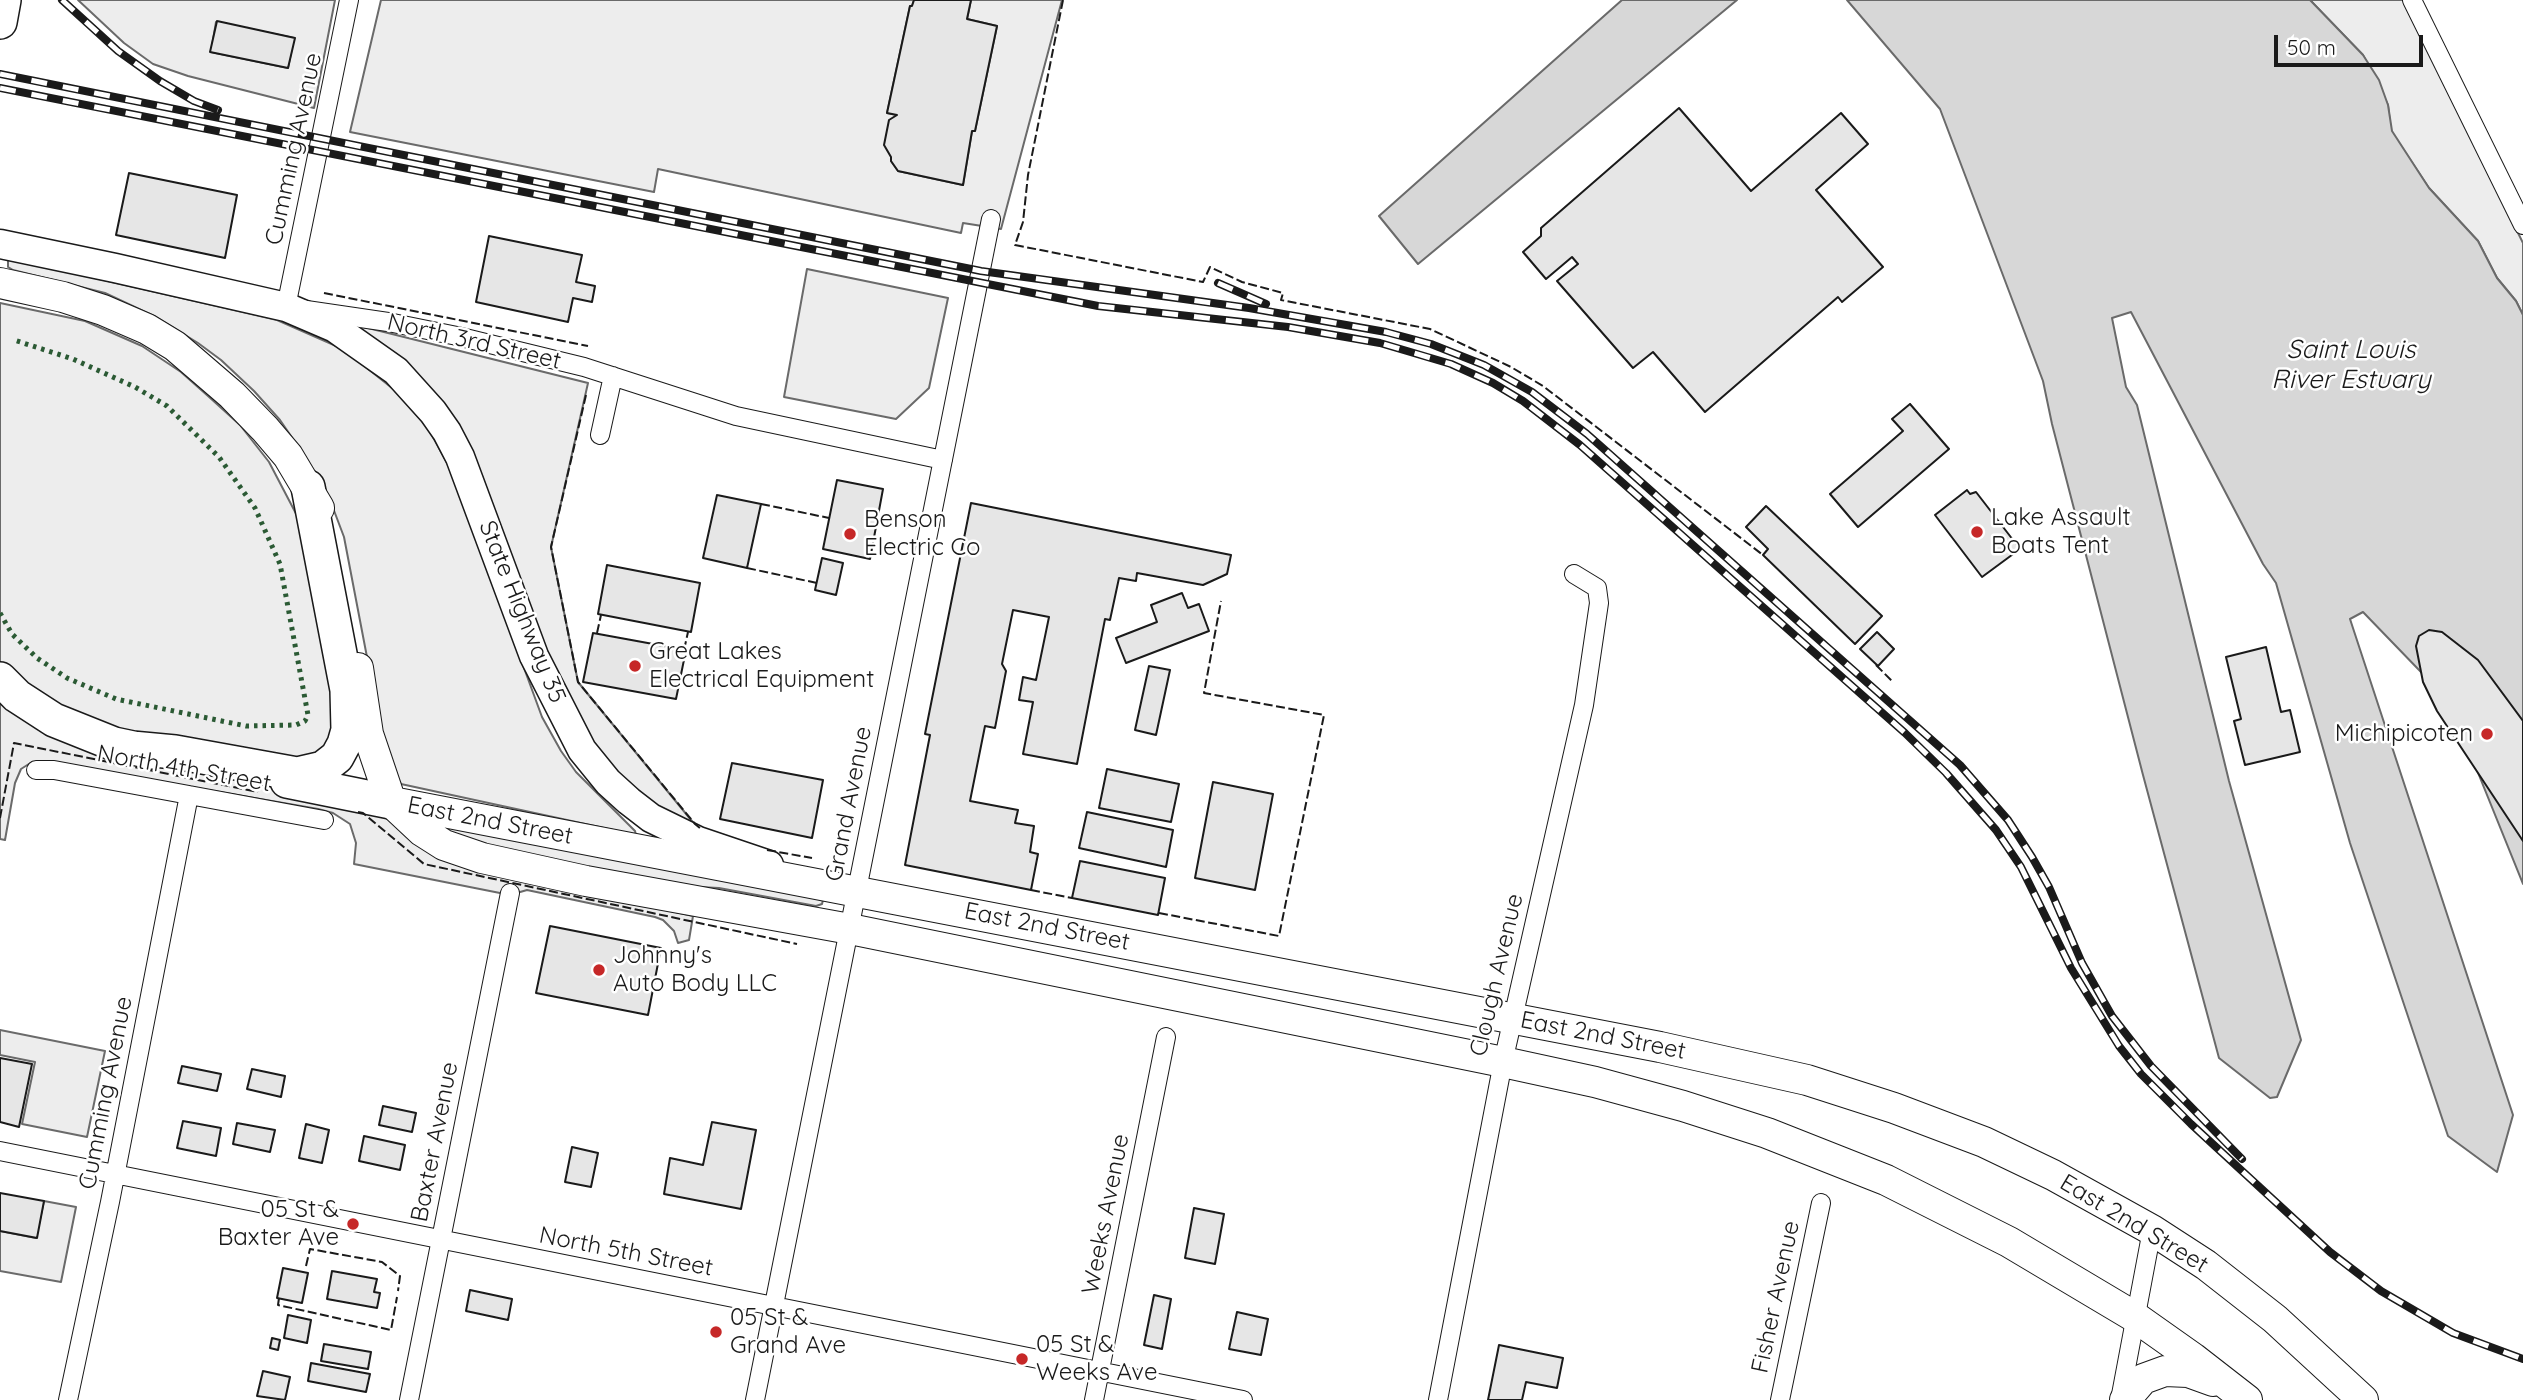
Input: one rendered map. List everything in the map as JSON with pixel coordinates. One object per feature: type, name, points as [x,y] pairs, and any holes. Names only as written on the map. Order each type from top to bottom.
[{"type":"highway","points":[[0,22],[4,0]]},
{"type":"highway","points":[[0,283],[63,297],[126,319],[174,346],[200,366],[265,429],[288,456],[308,487],[334,546],[369,734],[391,802],[103,740],[54,720],[17,696],[0,680]]},
{"type":"highway","points":[[132,748],[175,752],[297,774],[323,768],[334,761],[341,751],[349,724],[347,690],[308,487]]},
{"type":"highway","name":"East 2nd Street","points":[[391,802],[1738,1063],[1807,1080],[1894,1108],[2009,1153],[2152,1230],[2206,1265],[2275,1319],[2363,1400]]},
{"type":"highway","name":"East 2nd Street","points":[[391,802],[422,831],[444,845],[482,858],[586,881],[850,929],[1503,1062],[1595,1082],[1683,1106],[1821,1154],[1886,1181],[2010,1242],[2135,1317],[2242,1397]]},
{"type":"highway","points":[[2123,1400],[2143,1379],[2165,1371],[2196,1375],[2242,1397]]},
{"type":"main road","name":"North 3rd Street","points":[[0,244],[286,307]]},
{"type":"main road","name":"State Highway 35","points":[[286,307],[322,321],[374,354],[416,392],[447,432],[476,495],[534,656],[582,750],[608,782],[629,801],[670,829],[698,841],[846,889]]},
{"type":"street","name":"Cumming Avenue","points":[[286,307],[349,0]]},
{"type":"street","points":[[2412,0],[2523,225]]},
{"type":"street","name":"Grand Avenue","points":[[755,1400],[850,929],[846,889],[943,460],[991,219]]},
{"type":"street","name":"North 3rd Street","points":[[286,307],[418,327],[565,362],[736,416],[943,460]]},
{"type":"street","points":[[600,435],[613,376]]},
{"type":"street","name":"Clough Avenue","points":[[1438,1400],[1512,1019],[1584,705],[1599,603],[1597,587],[1574,574]]},
{"type":"street","name":"North 4th Street","points":[[36,770],[54,770],[324,820]]},
{"type":"street","name":"Cumming Avenue","points":[[68,1400],[116,1175],[189,795]]},
{"type":"street","name":"Baxter Avenue","points":[[409,1400],[510,893]]},
{"type":"street","name":"Weeks Avenue","points":[[1094,1400],[1166,1037]]},
{"type":"street","name":"North 5th Street","points":[[0,1151],[1243,1400]]},
{"type":"street","name":"Fisher Avenue","points":[[1780,1400],[1821,1203]]},
{"type":"street","points":[[2123,1400],[2135,1317],[2152,1230]]},
{"type":"shaded area","points":[[78,0],[335,0],[314,108],[188,76],[153,64],[124,43]],"holes":[[[216,22],[294,38],[288,68],[211,52]]]},
{"type":"shaded area","points":[[381,0],[914,0],[910,6],[887,113],[897,115],[891,161],[898,171],[963,185],[972,131],[975,131],[997,26],[967,19],[971,0],[1062,0],[1001,229],[963,223],[961,233],[658,169],[654,192],[350,132]]},
{"type":"shaded area","points":[[2310,0],[2403,0],[2523,243],[2523,315],[2516,301],[2497,278],[2478,241],[2429,188],[2391,131],[2388,105],[2363,55]]},
{"type":"shaded area","points":[[8,258],[277,320],[343,349],[397,392],[428,428],[452,472],[542,717],[576,772],[636,835],[401,784],[380,725],[344,537],[330,500],[280,420],[221,360],[156,317],[105,293],[13,270],[8,267]]},
{"type":"shaded area","points":[[807,269],[948,298],[929,388],[896,419],[784,397]]},
{"type":"shaded area","points":[[0,303],[85,321],[142,346],[181,372],[240,425],[269,462],[303,527],[314,558],[336,733],[313,761],[123,732],[73,715],[7,670],[0,662]]},
{"type":"shaded area","points":[[360,326],[588,383],[551,547],[578,682],[705,837],[656,810],[602,762],[560,689],[482,476],[467,445],[392,352],[359,329]]},
{"type":"shaded area","points":[[0,695],[384,805],[493,871],[693,916],[689,940],[678,943],[674,931],[663,920],[655,917],[527,890],[510,895],[354,864],[356,843],[350,824],[333,813],[52,763],[32,762],[21,769],[15,783],[5,840],[0,839]]},
{"type":"shaded area","points":[[432,816],[823,900],[822,904],[816,906],[719,888],[659,885],[491,849],[440,829]]},
{"type":"shaded area","points":[[0,1030],[105,1051],[87,1137],[22,1124],[35,1062],[0,1055]]},
{"type":"shaded area","points":[[44,1201],[76,1207],[61,1282],[0,1271],[0,1231],[36,1238]]},
{"type":"water","points":[[1622,0],[1737,0],[1418,264],[1379,216]]},
{"type":"water","name":"Saint Louis River Estuary","points":[[1847,0],[2310,0],[2363,55],[2379,80],[2388,105],[2392,131],[2429,188],[2478,241],[2497,278],[2516,301],[2523,315],[2523,884],[2449,701],[2363,612],[2350,619],[2513,1115],[2497,1172],[2448,1136],[2350,843],[2276,583],[2263,564],[2131,312],[2112,318],[2126,387],[2137,405],[2229,781],[2301,1040],[2277,1097],[2270,1098],[2219,1058],[2143,775],[2043,381],[1940,109]]},
{"type":"building","points":[[914,0],[971,0],[967,19],[997,26],[975,131],[972,131],[963,185],[898,171],[884,145],[889,120],[897,115],[887,113],[910,6]]},
{"type":"building","points":[[217,21],[295,38],[288,68],[210,52]]},
{"type":"building","points":[[1679,108],[1751,191],[1841,113],[1868,144],[1816,190],[1883,267],[1842,302],[1838,297],[1705,412],[1653,352],[1633,368],[1557,281],[1578,264],[1572,257],[1546,279],[1523,252],[1541,236],[1541,228]]},
{"type":"building","points":[[129,173],[237,195],[225,258],[116,235]]},
{"type":"building","points":[[489,236],[582,255],[576,282],[595,286],[592,302],[573,298],[568,322],[476,302]]},
{"type":"building","points":[[1910,404],[1949,449],[1858,527],[1830,494],[1903,431],[1892,419]]},
{"type":"building","name":"Benson Electric Co","points":[[837,480],[883,489],[870,559],[823,549]]},
{"type":"building","name":"Lake Assault Boats Tent","points":[[1967,490],[1970,494],[1976,492],[2020,549],[1982,577],[1935,515]]},
{"type":"building","points":[[717,495],[761,504],[747,568],[703,558]]},
{"type":"building","points":[[971,503],[1231,555],[1227,574],[1203,585],[1137,573],[1136,581],[1119,578],[1110,620],[1105,619],[1077,764],[1023,754],[1033,702],[1019,700],[1023,677],[1036,680],[1049,617],[1013,610],[1002,664],[1006,671],[995,728],[985,726],[970,801],[1018,810],[1015,823],[1034,826],[1030,852],[1038,854],[1031,890],[905,865],[930,735],[925,734]]},
{"type":"building","points":[[1766,506],[1882,616],[1855,644],[1763,555],[1768,549],[1746,527]]},
{"type":"building","points":[[822,558],[843,563],[836,595],[815,590]]},
{"type":"building","points":[[607,565],[700,583],[691,632],[598,614]]},
{"type":"building","points":[[1182,593],[1188,608],[1199,604],[1209,631],[1126,663],[1116,638],[1157,622],[1151,605]]},
{"type":"building","name":"Michipicoten","points":[[2429,630],[2442,632],[2478,660],[2523,721],[2523,841],[2437,711],[2423,682],[2416,646],[2419,636]]},
{"type":"building","points":[[1877,632],[1894,649],[1878,666],[1860,649]]},
{"type":"building","name":"Great Lakes Electrical Equipment","points":[[593,633],[686,650],[676,699],[583,682]]},
{"type":"building","points":[[2266,647],[2281,712],[2290,710],[2300,752],[2245,765],[2234,721],[2241,719],[2226,657]]},
{"type":"building","points":[[1149,666],[1170,670],[1156,735],[1135,730]]},
{"type":"building","points":[[732,763],[823,780],[812,838],[720,819]]},
{"type":"building","points":[[1107,769],[1179,784],[1171,822],[1099,808]]},
{"type":"building","points":[[1213,782],[1273,794],[1255,890],[1195,878]]},
{"type":"building","points":[[1087,812],[1173,830],[1166,867],[1079,848]]},
{"type":"building","points":[[1080,861],[1165,878],[1158,915],[1072,898]]},
{"type":"building","name":"Johnny's Auto Body LLC","points":[[550,926],[661,948],[648,1015],[536,993]]},
{"type":"building","points":[[0,1058],[32,1064],[19,1127],[0,1122]]},
{"type":"building","points":[[182,1066],[221,1074],[217,1091],[178,1083]]},
{"type":"building","points":[[252,1069],[285,1076],[281,1097],[247,1089]]},
{"type":"building","points":[[383,1106],[416,1113],[412,1132],[379,1125]]},
{"type":"building","points":[[183,1121],[221,1128],[216,1156],[177,1148]]},
{"type":"building","points":[[712,1122],[756,1130],[741,1209],[664,1194],[670,1158],[703,1165]]},
{"type":"building","points":[[237,1123],[275,1130],[270,1152],[233,1144]]},
{"type":"building","points":[[306,1124],[329,1130],[322,1163],[299,1158]]},
{"type":"building","points":[[364,1136],[405,1145],[400,1170],[359,1161]]},
{"type":"building","points":[[572,1147],[598,1153],[591,1187],[565,1182]]},
{"type":"building","points":[[0,1193],[44,1201],[37,1238],[0,1231]]},
{"type":"building","points":[[1194,1208],[1224,1214],[1215,1264],[1185,1258]]},
{"type":"building","points":[[283,1268],[308,1273],[302,1303],[277,1298]]},
{"type":"building","points":[[332,1271],[377,1279],[374,1292],[380,1293],[377,1308],[327,1299]]},
{"type":"building","points":[[470,1290],[512,1299],[508,1320],[466,1311]]},
{"type":"building","points":[[1154,1295],[1171,1299],[1162,1349],[1144,1345]]},
{"type":"building","points":[[1237,1312],[1268,1319],[1261,1355],[1229,1349]]},
{"type":"building","points":[[288,1315],[311,1320],[307,1343],[284,1338]]},
{"type":"building","points":[[272,1338],[280,1340],[278,1350],[270,1348]]},
{"type":"building","points":[[324,1344],[371,1352],[368,1369],[321,1361]]},
{"type":"building","points":[[1499,1345],[1563,1358],[1557,1388],[1526,1382],[1522,1400],[1488,1400]]},
{"type":"building","points":[[311,1363],[370,1374],[366,1392],[308,1381]]},
{"type":"building","points":[[263,1371],[290,1377],[285,1400],[257,1396]]},
{"type":"railway","points":[[62,0],[118,51],[160,81],[194,101],[218,110]]},
{"type":"railway","points":[[0,74],[981,271],[1249,308],[1386,332],[1431,344],[1484,365],[1532,392],[1587,434],[1960,765],[2008,820],[2032,857],[2049,887],[2082,963],[2112,1016],[2151,1066],[2242,1159]]},
{"type":"railway","points":[[0,88],[1098,306],[1288,327],[1380,343],[1451,364],[1493,383],[1523,401],[1580,445],[1905,733],[1946,773],[1996,830],[2021,867],[2071,968],[2119,1046],[2141,1074],[2191,1124],[2330,1252],[2381,1291],[2453,1333],[2523,1359]]},
{"type":"railway","points":[[1218,283],[1266,304]]},
{"type":"hedge","points":[[0,613],[12,634],[37,658],[67,678],[116,699],[246,726],[296,725],[305,721],[308,715],[280,564],[255,508],[219,457],[167,406],[135,387],[73,359],[14,340]]},
{"type":"fence","points":[[1063,0],[1028,175],[1023,222],[1015,245],[1203,282],[1210,267],[1242,282],[1283,293],[1281,300],[1430,329],[1511,367],[1543,386],[1763,555]]},
{"type":"fence","points":[[324,293],[588,346]]},
{"type":"fence","points":[[586,395],[551,547],[578,682],[701,829]]},
{"type":"fence","points":[[761,504],[829,518]]},
{"type":"fence","points":[[747,568],[817,583]]},
{"type":"fence","points":[[1159,913],[1279,936],[1324,715],[1204,693],[1221,601]]},
{"type":"fence","points":[[597,633],[601,615]]},
{"type":"fence","points":[[684,650],[688,632]]},
{"type":"fence","points":[[1876,665],[1893,682]]},
{"type":"fence","points":[[0,818],[14,743],[258,792]]},
{"type":"fence","points":[[358,812],[363,813],[424,864],[797,944]]},
{"type":"fence","points":[[767,850],[812,858]]},
{"type":"fence","points":[[1031,890],[1072,898]]},
{"type":"fence","points":[[306,1266],[310,1249],[382,1262],[400,1276],[398,1291]]},
{"type":"fence","points":[[279,1298],[278,1305],[391,1330],[397,1297]]},
{"type":"place","name":"Lake Assault Boats Tent","points":[[1977,532]]},
{"type":"place","name":"Benson Electric Co","points":[[850,534]]},
{"type":"place","name":"Great Lakes Electrical Equipment","points":[[635,666]]},
{"type":"place","name":"Michipicoten","points":[[2487,734]]},
{"type":"place","name":"Johnny's Auto Body LLC","points":[[599,970]]},
{"type":"place","name":"05 St & Baxter Ave","points":[[353,1224]]},
{"type":"place","name":"05 St & Grand Ave","points":[[716,1332]]},
{"type":"place","name":"05 St & Weeks Ave","points":[[1022,1359]]}]
